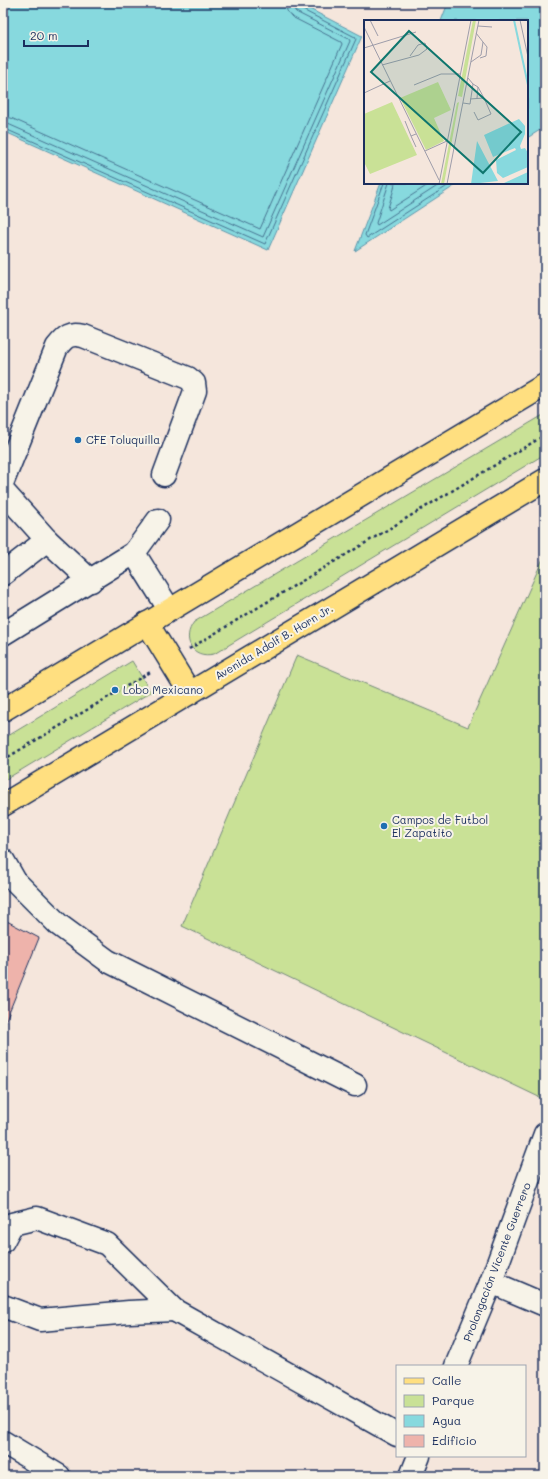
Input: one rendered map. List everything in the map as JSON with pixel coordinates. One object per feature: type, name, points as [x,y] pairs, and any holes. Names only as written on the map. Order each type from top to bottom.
[{"type":"main road","points":[[3,710],[169,609],[545,385]]},
{"type":"main road","name":"Avenida Adolf B. Horn Jr.","points":[[3,805],[545,480]]},
{"type":"main road","points":[[147,623],[190,693]]},
{"type":"street","points":[[3,481],[57,347],[69,335],[76,334],[188,378],[194,384],[195,391],[164,475]]},
{"type":"street","points":[[3,492],[47,540],[91,581]]},
{"type":"street","points":[[3,634],[91,581],[134,553],[158,520]]},
{"type":"street","points":[[3,574],[47,540]]},
{"type":"street","points":[[134,553],[169,609]]},
{"type":"street","points":[[3,860],[15,881],[59,925],[108,961],[355,1085]]},
{"type":"street","name":"Prolongación Vicente Guerrero","points":[[456,1365],[491,1282],[545,1134]]},
{"type":"street","points":[[3,1242],[12,1224],[37,1218],[107,1244],[174,1310],[396,1434]]},
{"type":"street","points":[[491,1282],[545,1305]]},
{"type":"street","points":[[3,1306],[40,1320],[174,1310]]},
{"type":"street","points":[[3,1442],[59,1476]]},
{"type":"street","points":[[411,1476],[420,1457]]},
{"type":"path","points":[[3,760],[545,435]]},
{"type":"green space","points":[[545,414],[545,454],[214,654],[200,654],[191,646],[189,635],[190,628],[194,622]]},
{"type":"green space","name":"Campos de Futbol El Zapatito","points":[[545,554],[545,1095],[543,1099],[182,926],[297,655],[468,727]]},
{"type":"green space","points":[[132,661],[151,692],[3,781],[3,739]]},
{"type":"water","points":[[3,3],[298,3],[362,36],[268,250],[3,131]]},
{"type":"water","points":[[448,3],[545,3],[545,127],[528,137],[528,20],[441,20]]},
{"type":"water","points":[[381,184],[457,184],[355,251]]},
{"type":"building","points":[[3,919],[39,938],[3,1027]]},
{"type":"place","name":"CFE Toluquilla","points":[[78,440]]},
{"type":"place","name":"Lobo Mexicano","points":[[115,690]]},
{"type":"place","name":"Campos de Futbol El Zapatito","points":[[384,826]]}]
